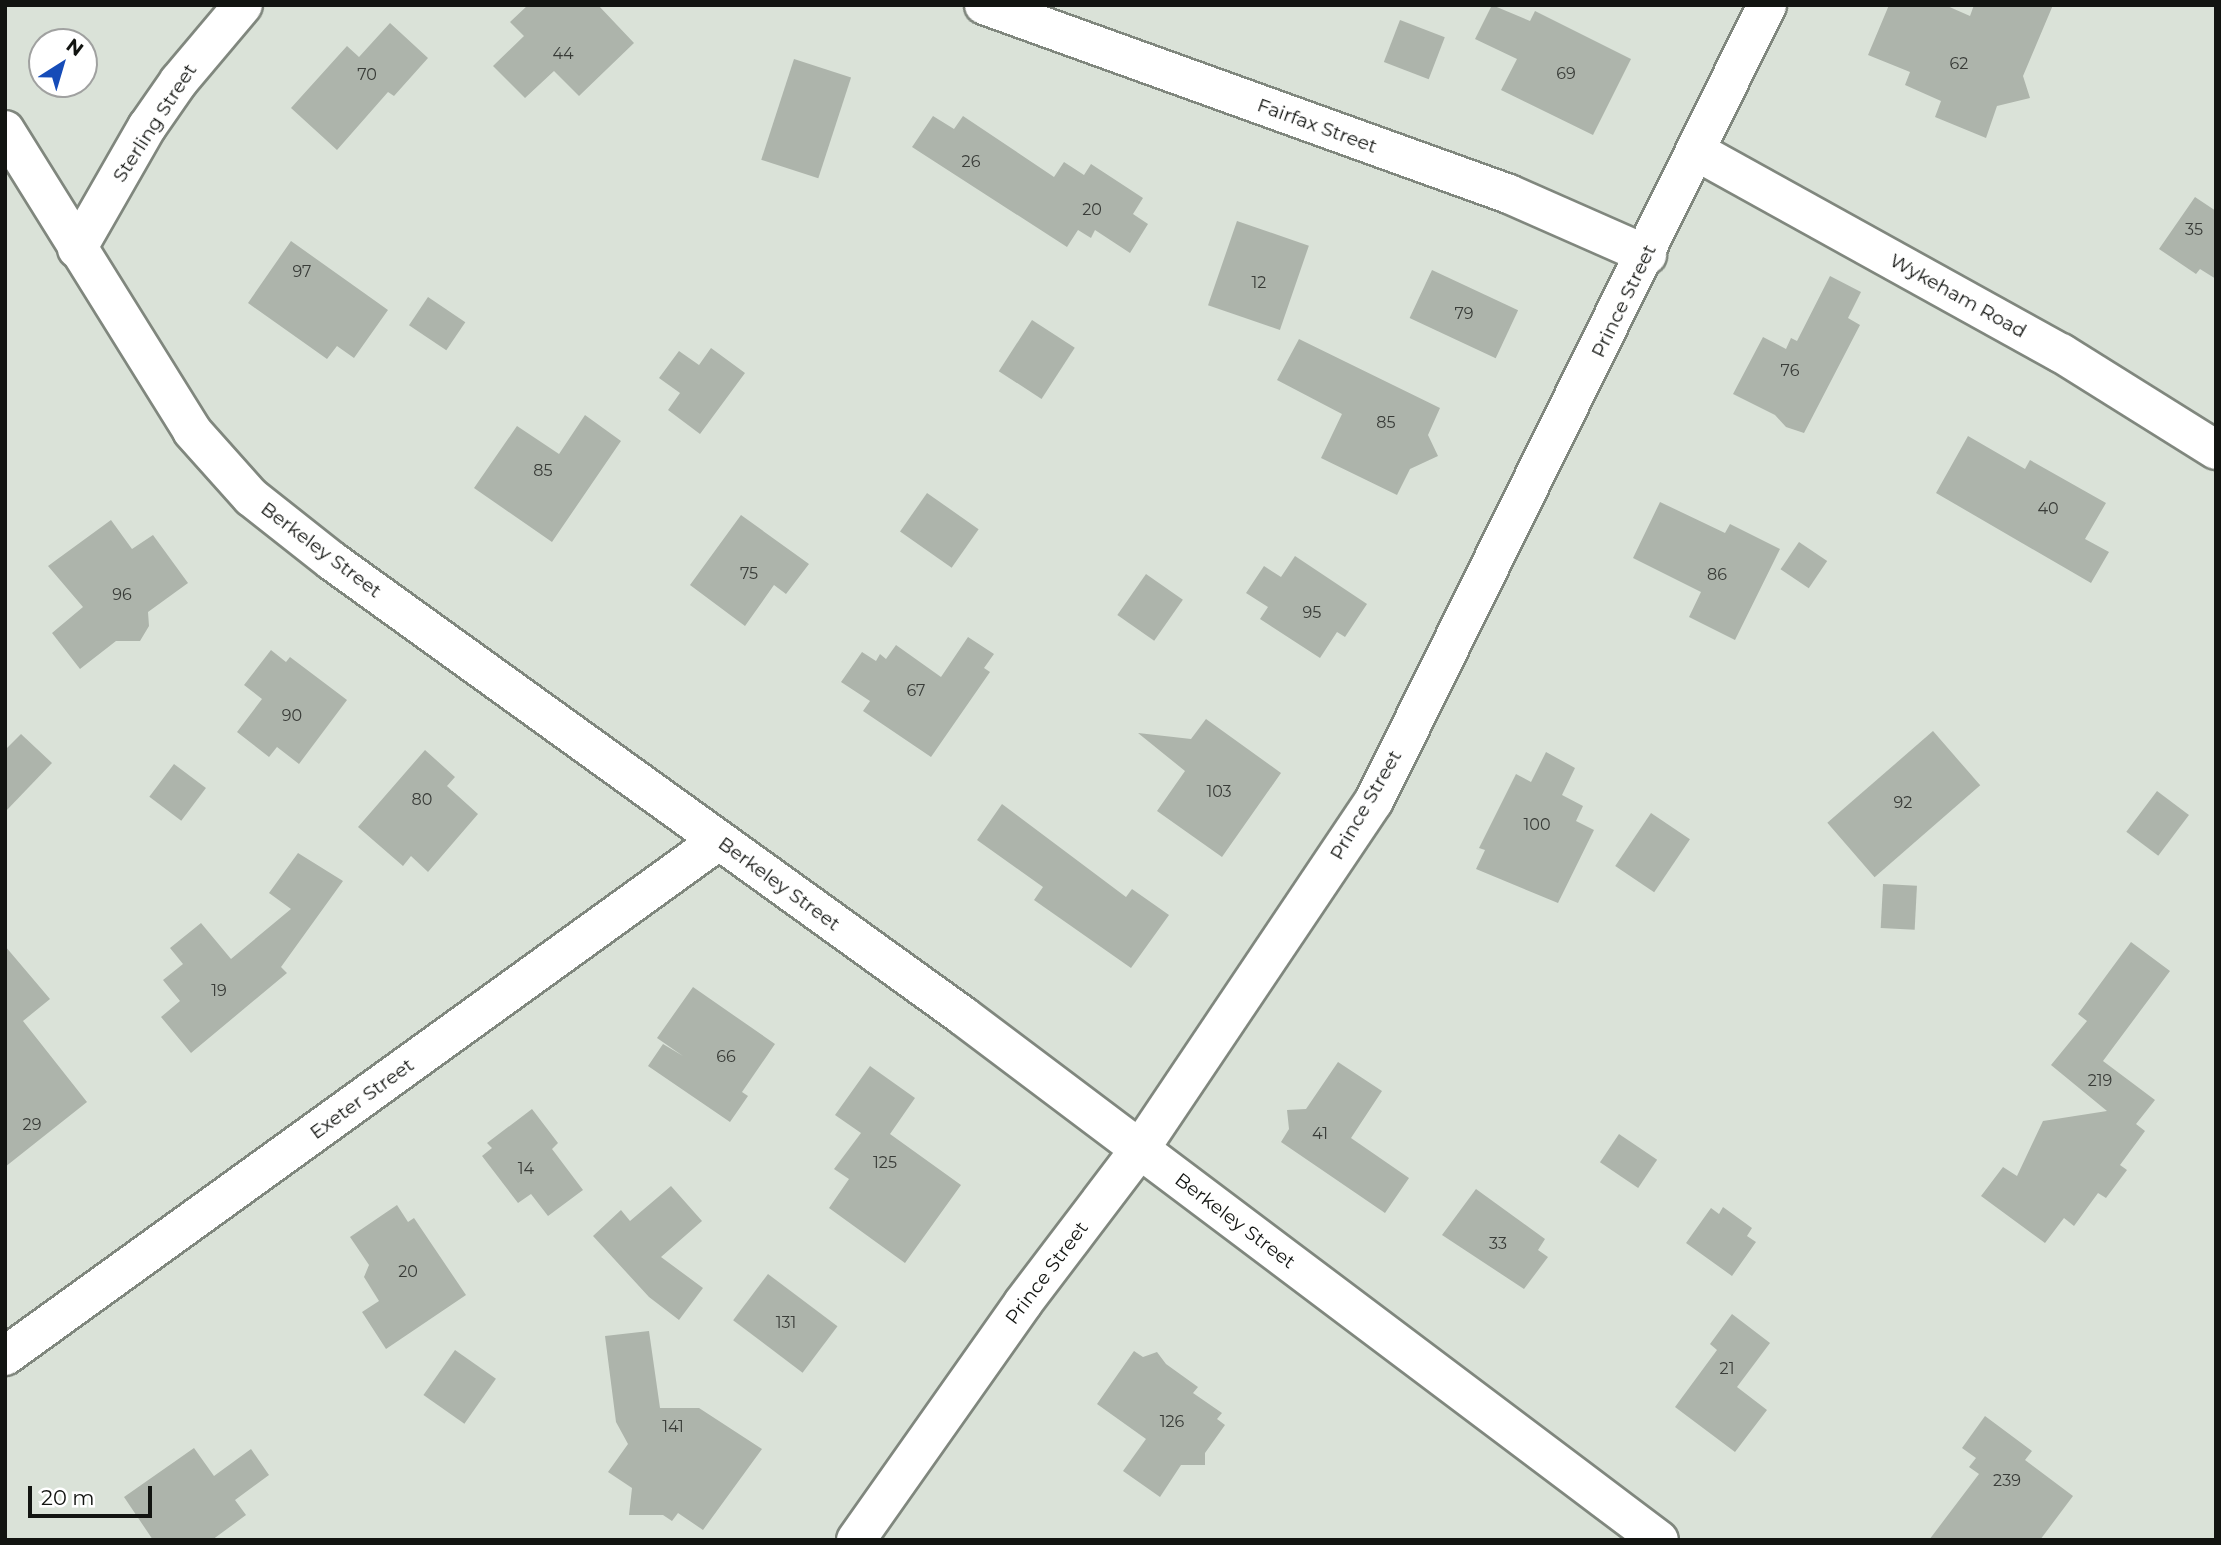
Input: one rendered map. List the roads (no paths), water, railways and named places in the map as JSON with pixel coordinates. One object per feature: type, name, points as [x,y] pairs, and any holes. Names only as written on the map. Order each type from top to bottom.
[{"type":"street","name":"Sterling Street","points":[[77,249],[147,127],[179,81],[243,5]]},
{"type":"street","name":"Fairfax Street","points":[[984,5],[1509,194],[1647,255]]},
{"type":"street","name":"Prince Street","points":[[856,1540],[1023,1303],[1140,1149],[1374,800],[1647,255],[1767,5]]},
{"type":"street","name":"Berkeley Street","points":[[5,130],[192,431],[251,497],[332,561],[1140,1149],[1658,1540]]},
{"type":"street","name":"Wykeham Road","points":[[1696,151],[2061,353],[2216,450]]},
{"type":"street","name":"Exeter Street","points":[[5,1356],[719,841]]}]
